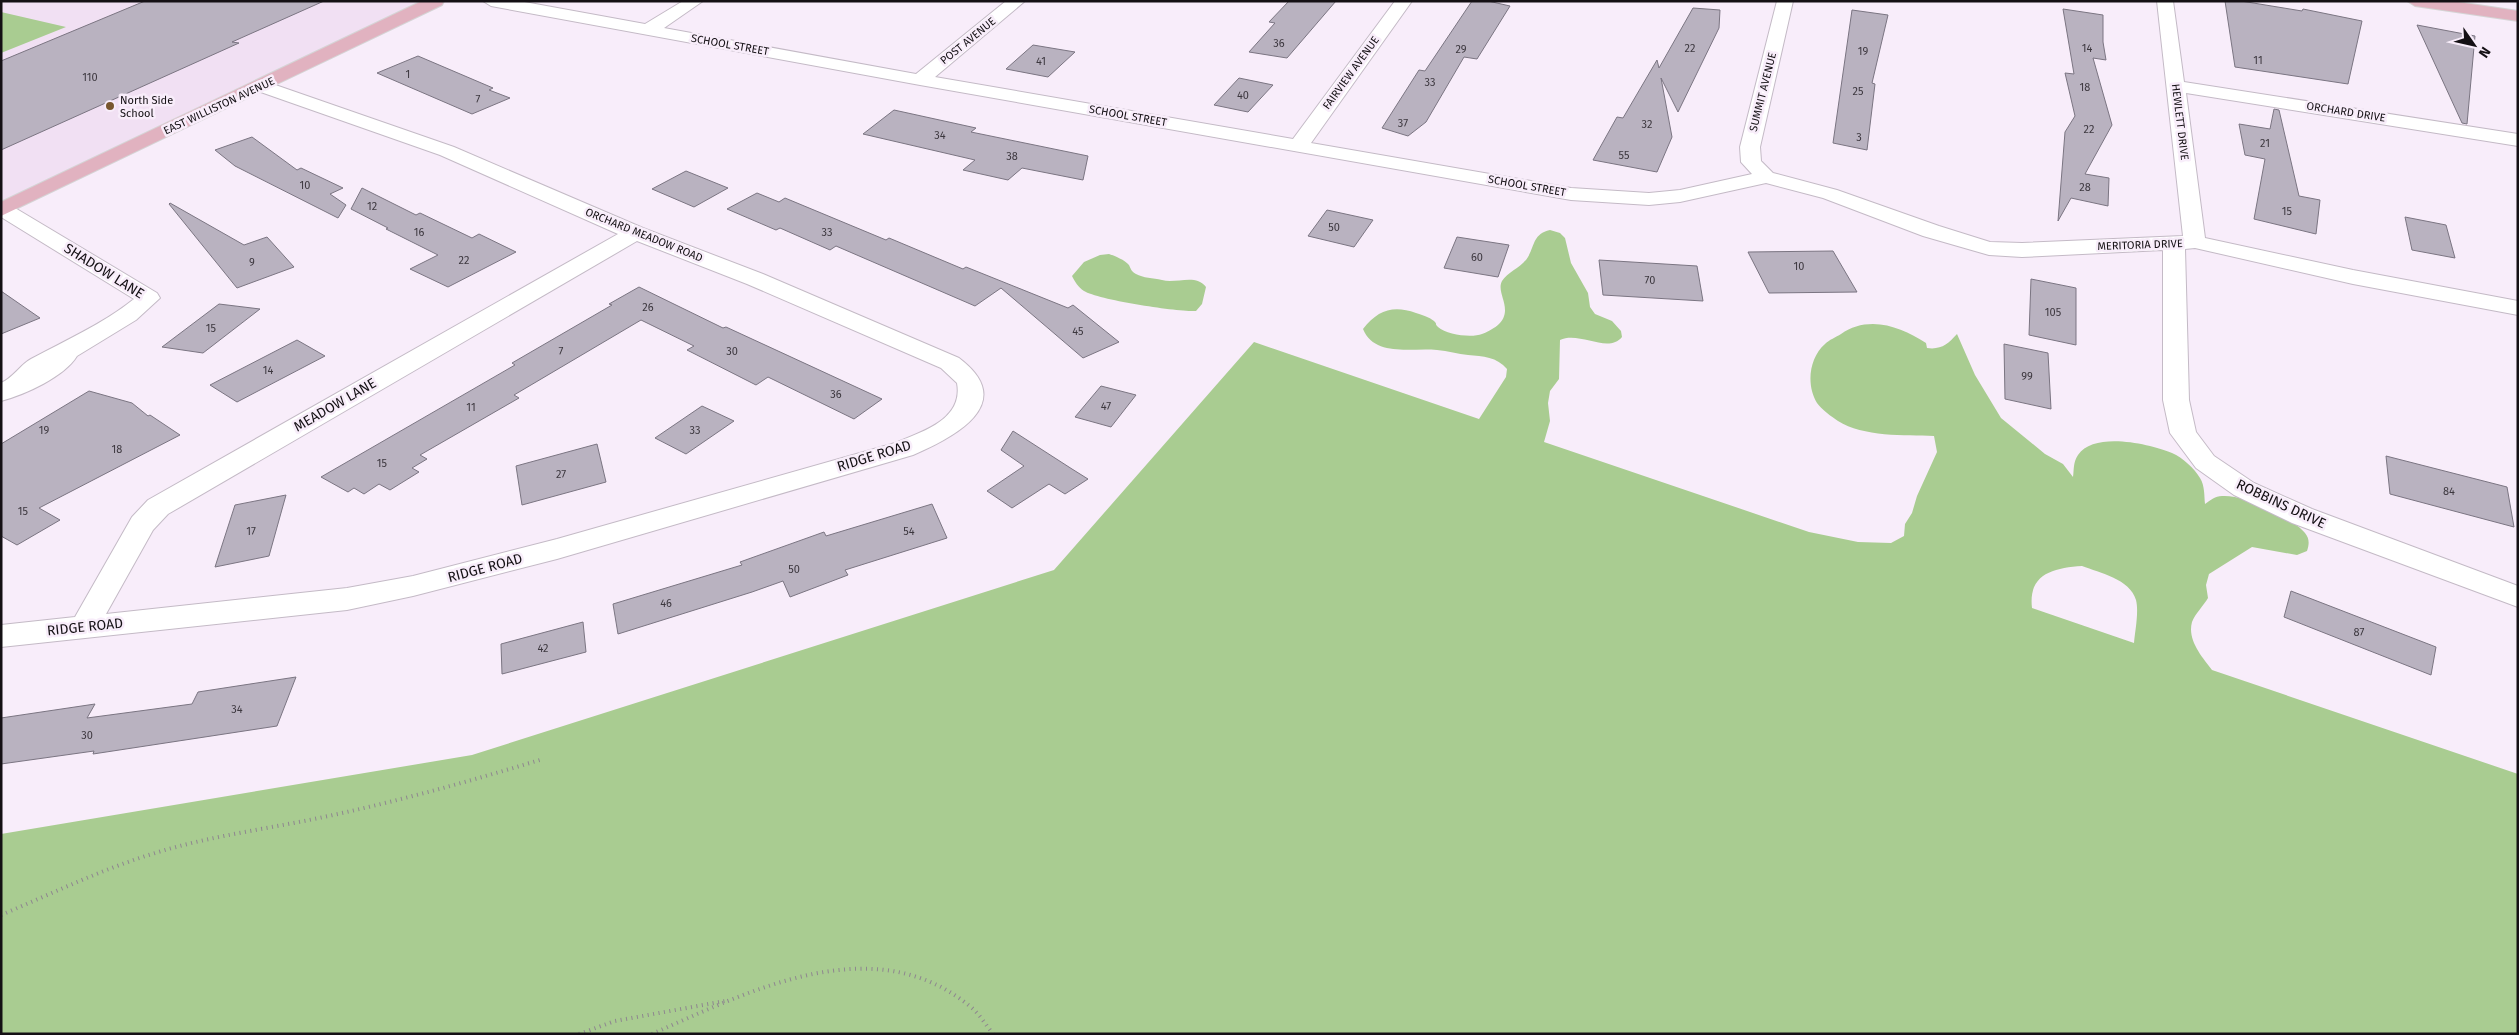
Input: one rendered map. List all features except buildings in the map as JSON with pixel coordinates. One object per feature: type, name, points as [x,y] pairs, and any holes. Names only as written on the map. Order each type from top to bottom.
[{"type":"main road","name":"EAST WILLISTON AVENUE","points":[[2,209],[436,1]]},
{"type":"main road","points":[[2415,1],[2518,16]]},
{"type":"street","name":"SCHOOL STREET","points":[[491,1],[920,80],[1571,194],[1625,199],[1680,196],[1766,177]]},
{"type":"street","points":[[648,30],[695,1]]},
{"type":"street","name":"POST AVENUE","points":[[920,80],[1017,1]]},
{"type":"street","name":"FAIRVIEW AVENUE","points":[[1298,145],[1404,1]]},
{"type":"street","name":"SUMMIT AVENUE","points":[[1766,177],[1752,162],[1750,147],[1785,1]]},
{"type":"street","name":"HEWLETT DRIVE","points":[[2165,1],[2175,86],[2185,243]]},
{"type":"street","name":"ORCHARD MEADOW ROAD","points":[[261,86],[447,151],[635,233],[755,280],[950,363],[965,376],[972,387],[968,409],[952,425]]},
{"type":"street","name":"ORCHARD DRIVE","points":[[2175,86],[2518,140]]},
{"type":"street","name":"MERITORIA DRIVE","points":[[1766,177],[1830,194],[1931,232],[1989,248],[2022,250],[2185,243],[2518,308]]},
{"type":"street","name":"SHADOW LANE","points":[[2,209],[148,298],[128,315],[68,351],[64,359],[54,367],[8,388]]},
{"type":"street","name":"MEADOW LANE","points":[[84,628],[142,524],[158,508],[635,233]]},
{"type":"street","name":"ROBBINS DRIVE","points":[[2185,243],[2176,400],[2183,432],[2205,462],[2244,489],[2302,516],[2518,597]]},
{"type":"street","name":"RIDGE ROAD","points":[[1,636],[346,599],[414,586],[557,549],[904,449],[940,433],[952,425]]},
{"type":"path","points":[[1,915],[92,876],[152,854],[220,836],[305,821],[445,789],[543,759]]},
{"type":"path","points":[[652,1034],[731,1000],[799,976],[858,967],[899,970],[937,983],[972,1007],[992,1034]]},
{"type":"path","points":[[579,1034],[615,1021],[731,1000]]},
{"type":"shaded area","name":"North Side School","points":[[1,1],[436,1],[1,210]]},
{"type":"green space","points":[[1,12],[66,27],[1,53]]},
{"type":"green space","points":[[1550,230],[1560,233],[1565,238],[1571,263],[1588,293],[1590,307],[1595,314],[1612,321],[1621,331],[1622,337],[1616,342],[1609,343],[1576,338],[1560,340],[1559,379],[1550,391],[1548,403],[1550,421],[1544,442],[1809,532],[1858,542],[1891,543],[1904,536],[1905,524],[1912,513],[1917,496],[1937,452],[1934,436],[1872,433],[1848,426],[1838,421],[1817,403],[1810,380],[1815,357],[1827,343],[1856,326],[1880,324],[1894,327],[1914,336],[1926,343],[1927,348],[1944,346],[1957,334],[1975,375],[2001,418],[2045,454],[2063,464],[2073,477],[2076,458],[2086,448],[2096,443],[2109,441],[2137,443],[2172,453],[2191,467],[2202,481],[2205,504],[2220,496],[2231,496],[2266,508],[2290,520],[2299,527],[2308,537],[2307,551],[2297,555],[2252,547],[2209,574],[2206,585],[2208,598],[2192,622],[2193,642],[2212,670],[2518,774],[2518,1034],[1,1034],[1,834],[472,755],[1054,570],[1254,342],[1479,419],[1506,377],[1507,369],[1503,365],[1489,358],[1479,356],[1427,349],[1385,348],[1369,338],[1363,329],[1380,313],[1400,309],[1428,317],[1442,330],[1453,334],[1466,336],[1482,334],[1502,321],[1505,314],[1501,293],[1502,281],[1525,261],[1535,240],[1544,232]],"holes":[[[2082,566],[2114,578],[2128,587],[2133,593],[2137,610],[2134,643],[2032,608],[2034,587],[2038,580],[2052,571]]]},
{"type":"green space","points":[[1109,254],[1125,261],[1133,272],[1142,276],[1168,281],[1191,280],[1202,283],[1206,287],[1202,304],[1196,311],[1173,310],[1121,302],[1092,294],[1080,288],[1072,276],[1084,262],[1100,255]]},
{"type":"place","name":"North Side School","points":[[110,106]]}]
